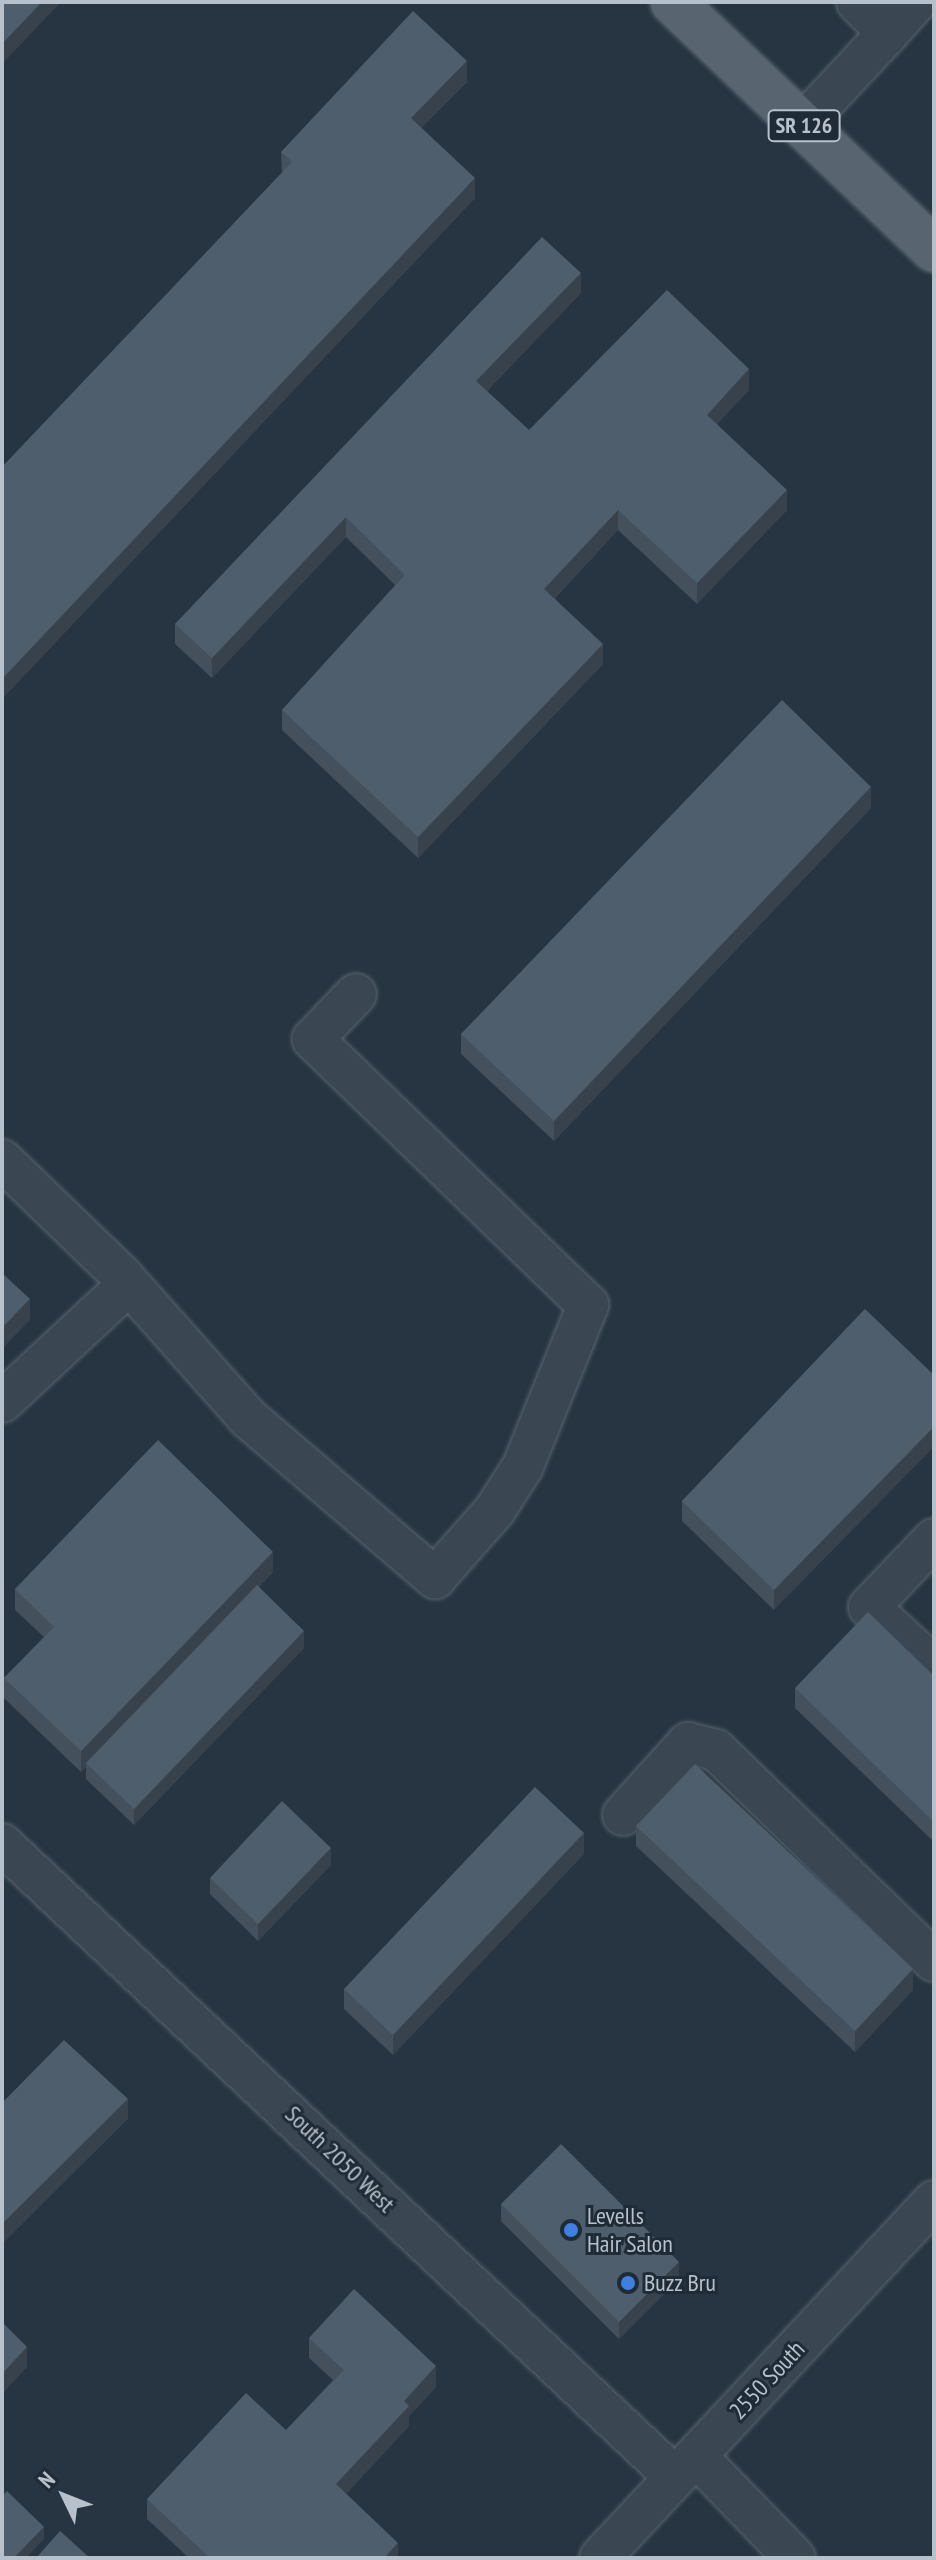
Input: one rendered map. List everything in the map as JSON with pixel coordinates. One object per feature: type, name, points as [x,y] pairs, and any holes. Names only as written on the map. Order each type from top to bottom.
[{"type":"main road","name":"SR 126","points":[[673,2],[934,250]]},
{"type":"street","points":[[857,2],[888,33]]},
{"type":"street","points":[[802,125],[918,2],[934,17]]},
{"type":"street","points":[[2,1160],[129,1284],[247,1417],[435,1578],[495,1510],[523,1466],[588,1305],[313,1039],[356,994]]},
{"type":"street","points":[[2,1402],[129,1284]]},
{"type":"street","points":[[934,1539],[869,1607],[934,1667]]},
{"type":"street","points":[[623,1815],[688,1743],[716,1750],[934,1961]]},
{"type":"street","name":"South 2050 West","points":[[2,1844],[685,2466],[795,2558]]},
{"type":"street","name":"2550 South","points":[[600,2558],[934,2201]]},
{"type":"building","points":[[2,2],[42,2],[2,44]]},
{"type":"building","points":[[413,11],[467,61],[411,118],[475,178],[2,679],[2,467],[292,162],[281,152]]},
{"type":"building","points":[[542,237],[581,273],[476,381],[529,430],[667,290],[749,369],[707,415],[787,490],[697,583],[618,510],[544,589],[603,644],[418,837],[282,710],[405,575],[346,517],[212,658],[175,624]]},
{"type":"building","points":[[782,700],[871,787],[554,1121],[461,1034]]},
{"type":"building","points":[[2,1273],[30,1299],[2,1328]]},
{"type":"building","points":[[865,1309],[934,1375],[934,1427],[774,1590],[682,1501]]},
{"type":"building","points":[[158,1440],[273,1552],[81,1751],[4,1678],[54,1627],[15,1589]]},
{"type":"building","points":[[257,1585],[304,1631],[134,1809],[86,1763]]},
{"type":"building","points":[[868,1612],[934,1676],[934,1822],[795,1688]]},
{"type":"building","points":[[695,1764],[913,1969],[855,2031],[636,1826]]},
{"type":"building","points":[[535,1787],[584,1833],[393,2035],[344,1989]]},
{"type":"building","points":[[282,1801],[331,1848],[258,1924],[210,1878]]},
{"type":"building","points":[[64,2040],[128,2099],[2,2224],[2,2103]]},
{"type":"building","points":[[561,2144],[679,2262],[619,2322],[501,2204]]},
{"type":"building","points":[[354,2289],[436,2366],[404,2401],[409,2406],[336,2484],[398,2543],[384,2558],[210,2558],[147,2499],[246,2393],[286,2430],[344,2370],[309,2338]]},
{"type":"building","points":[[2,2322],[27,2347],[2,2374]]},
{"type":"building","points":[[7,2491],[44,2527],[14,2558],[2,2558],[2,2496]]},
{"type":"building","points":[[60,2531],[90,2558],[36,2558]]},
{"type":"place","name":"Levells Hair Salon","points":[[571,2230]]},
{"type":"place","name":"Buzz Bru","points":[[628,2283]]}]
